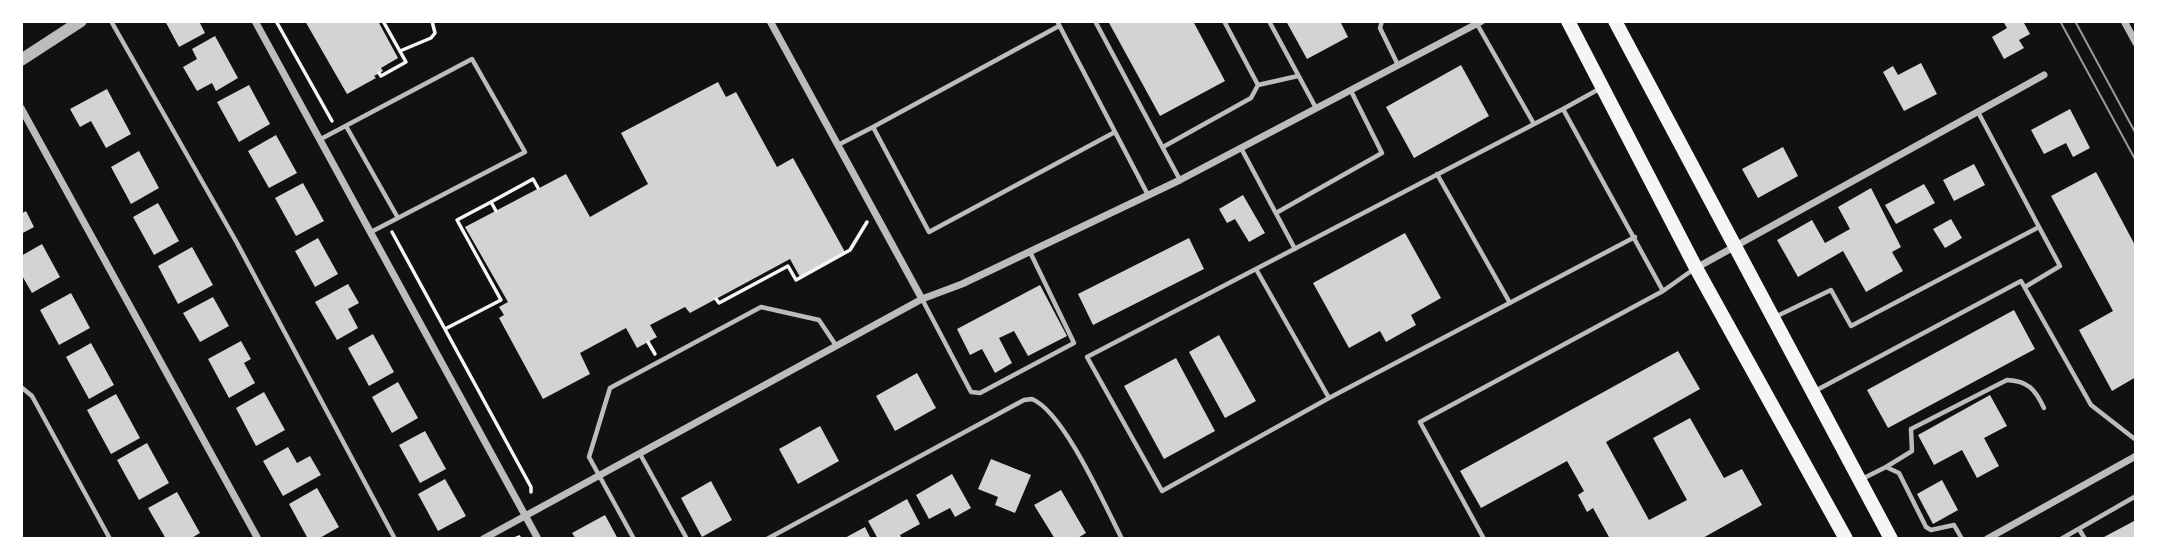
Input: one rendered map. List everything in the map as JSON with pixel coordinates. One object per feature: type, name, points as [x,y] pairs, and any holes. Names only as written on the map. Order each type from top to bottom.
[{"type":"main road","points":[[1568,21],[1696,268],[1846,539]]},
{"type":"main road","points":[[1615,21],[1891,539]]},
{"type":"street","points":[[255,21],[538,539]]},
{"type":"street","points":[[769,21],[922,299]]},
{"type":"street","points":[[2124,21],[2136,43]]},
{"type":"street","points":[[21,61],[78,22]]},
{"type":"street","points":[[483,539],[835,344],[922,299],[1180,180],[1479,22]]},
{"type":"street","points":[[1696,268],[2044,75]]},
{"type":"street","points":[[21,108],[258,539]]},
{"type":"street","points":[[1987,539],[2136,456]]},
{"type":"lane","points":[[111,21],[237,243],[395,539]]},
{"type":"lane","points":[[1095,21],[1180,180]]},
{"type":"lane","points":[[1224,21],[1258,85]]},
{"type":"lane","points":[[1269,21],[1315,108]]},
{"type":"lane","points":[[1382,21],[1380,28],[1398,65]]},
{"type":"lane","points":[[1479,22],[1534,124]]},
{"type":"lane","points":[[838,145],[1058,23],[1148,195]]},
{"type":"lane","points":[[319,140],[472,59],[525,152],[371,233]]},
{"type":"lane","points":[[1163,147],[1251,98],[1258,85],[1298,76]]},
{"type":"lane","points":[[1603,87],[1087,357],[1162,491],[1329,398],[1635,237]]},
{"type":"lane","points":[[1276,213],[1382,153],[1350,90]]},
{"type":"lane","points":[[1563,109],[1663,291]]},
{"type":"lane","points":[[1978,112],[2060,266],[2025,287]]},
{"type":"lane","points":[[346,126],[398,218]]},
{"type":"lane","points":[[873,127],[929,232],[1115,132]]},
{"type":"lane","points":[[1240,148],[1295,248]]},
{"type":"lane","points":[[1437,174],[1510,303]]},
{"type":"lane","points":[[1773,318],[1831,290],[1851,326],[2039,227]]},
{"type":"lane","points":[[922,299],[971,393],[980,393],[1072,347],[1074,342],[1030,251]]},
{"type":"lane","points":[[1484,539],[1420,422],[1663,291],[1696,268]]},
{"type":"lane","points":[[1256,269],[1329,398]]},
{"type":"lane","points":[[1813,393],[2021,281],[2091,405],[2136,440]]},
{"type":"lane","points":[[634,539],[597,476],[589,457],[610,388],[761,307],[819,320],[835,344]]},
{"type":"lane","points":[[1860,480],[1912,451],[1911,429],[2007,380],[2024,381],[2035,390],[2045,408]]},
{"type":"lane","points":[[21,387],[32,396],[110,539]]},
{"type":"lane","points":[[767,539],[1024,400],[1032,399],[1047,409],[1076,450],[1122,539]]},
{"type":"lane","points":[[639,453],[687,539]]},
{"type":"lane","points":[[1886,467],[1899,473],[1926,527],[1931,530],[1954,525],[1962,539]]},
{"type":"lane","points":[[2062,539],[2136,496]]},
{"type":"lane","points":[[2079,529],[2085,539]]},
{"type":"path","points":[[276,21],[337,130]]},
{"type":"path","points":[[379,73],[381,76],[406,62],[383,21]]},
{"type":"path","points":[[400,51],[431,38],[435,33],[432,21]]},
{"type":"path","points":[[428,338],[501,300],[457,220],[533,179],[538,188]]},
{"type":"path","points":[[491,202],[496,211]]},
{"type":"path","points":[[716,299],[719,303],[758,279],[788,266],[796,280],[850,250],[874,211]]},
{"type":"path","points":[[387,224],[531,487],[531,492]]},
{"type":"building","points":[[165,21],[199,21],[205,33],[179,47]]},
{"type":"building","points":[[305,21],[378,21],[398,58],[381,68],[383,71],[374,76],[376,78],[347,94]]},
{"type":"building","points":[[1108,21],[1193,21],[1225,81],[1160,116]]},
{"type":"building","points":[[1286,21],[1340,21],[1348,37],[1307,59]]},
{"type":"building","points":[[2003,21],[2023,21],[2030,34],[2019,40],[2024,48],[2004,59],[1992,37],[2007,28]]},
{"type":"building","points":[[215,36],[238,78],[216,91],[212,83],[197,91],[183,67],[197,59],[192,49]]},
{"type":"building","points":[[1921,63],[1937,94],[1904,111],[1883,72],[1893,66],[1898,75]]},
{"type":"building","points":[[1461,65],[1489,116],[1414,158],[1386,107]]},
{"type":"building","points":[[718,82],[726,97],[736,92],[777,167],[793,158],[845,252],[800,277],[790,259],[690,313],[685,307],[650,325],[657,337],[637,348],[626,328],[580,353],[590,374],[543,399],[499,318],[504,315],[499,307],[508,302],[465,227],[566,174],[590,217],[648,184],[621,133]]},
{"type":"building","points":[[249,85],[270,124],[239,142],[217,102]]},
{"type":"building","points":[[107,89],[131,134],[106,148],[91,121],[80,127],[70,109]]},
{"type":"building","points":[[2070,109],[2090,148],[2073,157],[2066,143],[2044,154],[2031,130]]},
{"type":"building","points":[[276,135],[297,173],[269,188],[248,151]]},
{"type":"building","points":[[1783,147],[1798,176],[1758,198],[1742,169]]},
{"type":"building","points":[[139,151],[159,188],[131,204],[111,167]]},
{"type":"building","points":[[1974,164],[1985,185],[1954,201],[1943,180]]},
{"type":"building","points":[[2096,172],[2136,247],[2136,377],[2112,391],[2079,330],[2113,311],[2051,196]]},
{"type":"building","points":[[303,183],[324,221],[296,236],[275,198]]},
{"type":"building","points":[[1924,184],[1935,203],[1896,224],[1885,205]]},
{"type":"building","points":[[1871,188],[1901,247],[1892,252],[1903,271],[1866,292],[1843,251],[1798,277],[1777,240],[1812,220],[1825,243],[1850,229],[1838,207]]},
{"type":"building","points":[[1243,195],[1265,233],[1249,242],[1235,219],[1227,223],[1219,209]]},
{"type":"building","points":[[158,203],[179,241],[154,255],[133,217]]},
{"type":"building","points":[[26,211],[34,227],[21,234],[21,214]]},
{"type":"building","points":[[1951,219],[1962,238],[1945,248],[1933,229]]},
{"type":"building","points":[[1405,233],[1441,298],[1411,315],[1416,325],[1386,342],[1380,331],[1349,348],[1313,283]]},
{"type":"building","points":[[318,238],[338,274],[315,287],[295,251]]},
{"type":"building","points":[[1189,238],[1204,269],[1093,325],[1078,294]]},
{"type":"building","points":[[42,244],[60,277],[32,293],[21,274],[21,256]]},
{"type":"building","points":[[192,247],[213,285],[178,304],[158,266]]},
{"type":"building","points":[[348,284],[359,303],[348,309],[358,328],[337,340],[315,302]]},
{"type":"building","points":[[1040,285],[1067,336],[1028,356],[1014,331],[999,338],[1012,363],[995,373],[982,349],[970,355],[957,329]]},
{"type":"building","points":[[71,293],[90,328],[59,345],[40,310]]},
{"type":"building","points":[[213,297],[229,326],[200,342],[183,313]]},
{"type":"building","points":[[2014,310],[2035,349],[1888,428],[1867,390]]},
{"type":"building","points":[[373,334],[394,372],[369,386],[348,348]]},
{"type":"building","points":[[1219,335],[1256,401],[1225,418],[1189,352]]},
{"type":"building","points":[[241,341],[251,359],[244,363],[255,383],[229,398],[208,359]]},
{"type":"building","points":[[91,343],[114,385],[89,399],[66,357]]},
{"type":"building","points":[[1678,351],[1700,389],[1606,442],[1649,520],[1687,500],[1653,438],[1690,418],[1724,478],[1742,469],[1762,505],[1701,539],[1610,539],[1593,508],[1587,512],[1578,495],[1584,491],[1567,461],[1481,508],[1460,471]]},
{"type":"building","points":[[1176,358],[1215,431],[1164,459],[1124,386]]},
{"type":"building","points":[[917,373],[936,408],[895,431],[876,396]]},
{"type":"building","points":[[398,382],[418,418],[392,433],[372,397]]},
{"type":"building","points":[[264,392],[285,430],[256,446],[236,408]]},
{"type":"building","points":[[116,394],[140,438],[111,454],[87,410]]},
{"type":"building","points":[[1990,395],[2007,426],[1984,438],[1999,466],[1977,478],[1962,450],[1934,465],[1918,435]]},
{"type":"building","points":[[820,426],[839,461],[798,484],[779,449]]},
{"type":"building","points":[[425,431],[446,469],[420,483],[399,445]]},
{"type":"building","points":[[147,443],[169,483],[139,500],[117,460]]},
{"type":"building","points":[[288,447],[297,463],[310,456],[321,475],[283,496],[263,461]]},
{"type":"building","points":[[991,459],[1031,475],[1015,513],[995,505],[998,497],[978,489]]},
{"type":"building","points":[[952,474],[971,508],[955,517],[950,508],[929,519],[916,495]]},
{"type":"building","points":[[445,479],[466,516],[438,531],[418,494]]},
{"type":"building","points":[[1942,480],[1958,510],[1933,524],[1917,494]]},
{"type":"building","points":[[711,481],[732,520],[702,537],[681,498]]},
{"type":"building","points":[[317,488],[339,527],[318,539],[308,539],[289,504]]},
{"type":"building","points":[[1061,490],[1086,533],[1076,539],[1055,539],[1034,505]]},
{"type":"building","points":[[177,492],[200,533],[190,539],[166,539],[148,508]]},
{"type":"building","points":[[907,499],[920,524],[900,535],[902,539],[878,539],[868,521]]},
{"type":"building","points":[[605,515],[618,539],[576,539],[572,533]]},
{"type":"building","points":[[2136,520],[2136,539],[2105,539],[2104,537]]},
{"type":"building","points":[[865,527],[871,539],[843,539]]},
{"type":"tram line","points":[[2060,21],[2136,161]]},
{"type":"tram line","points":[[2075,21],[2136,134]]}]
